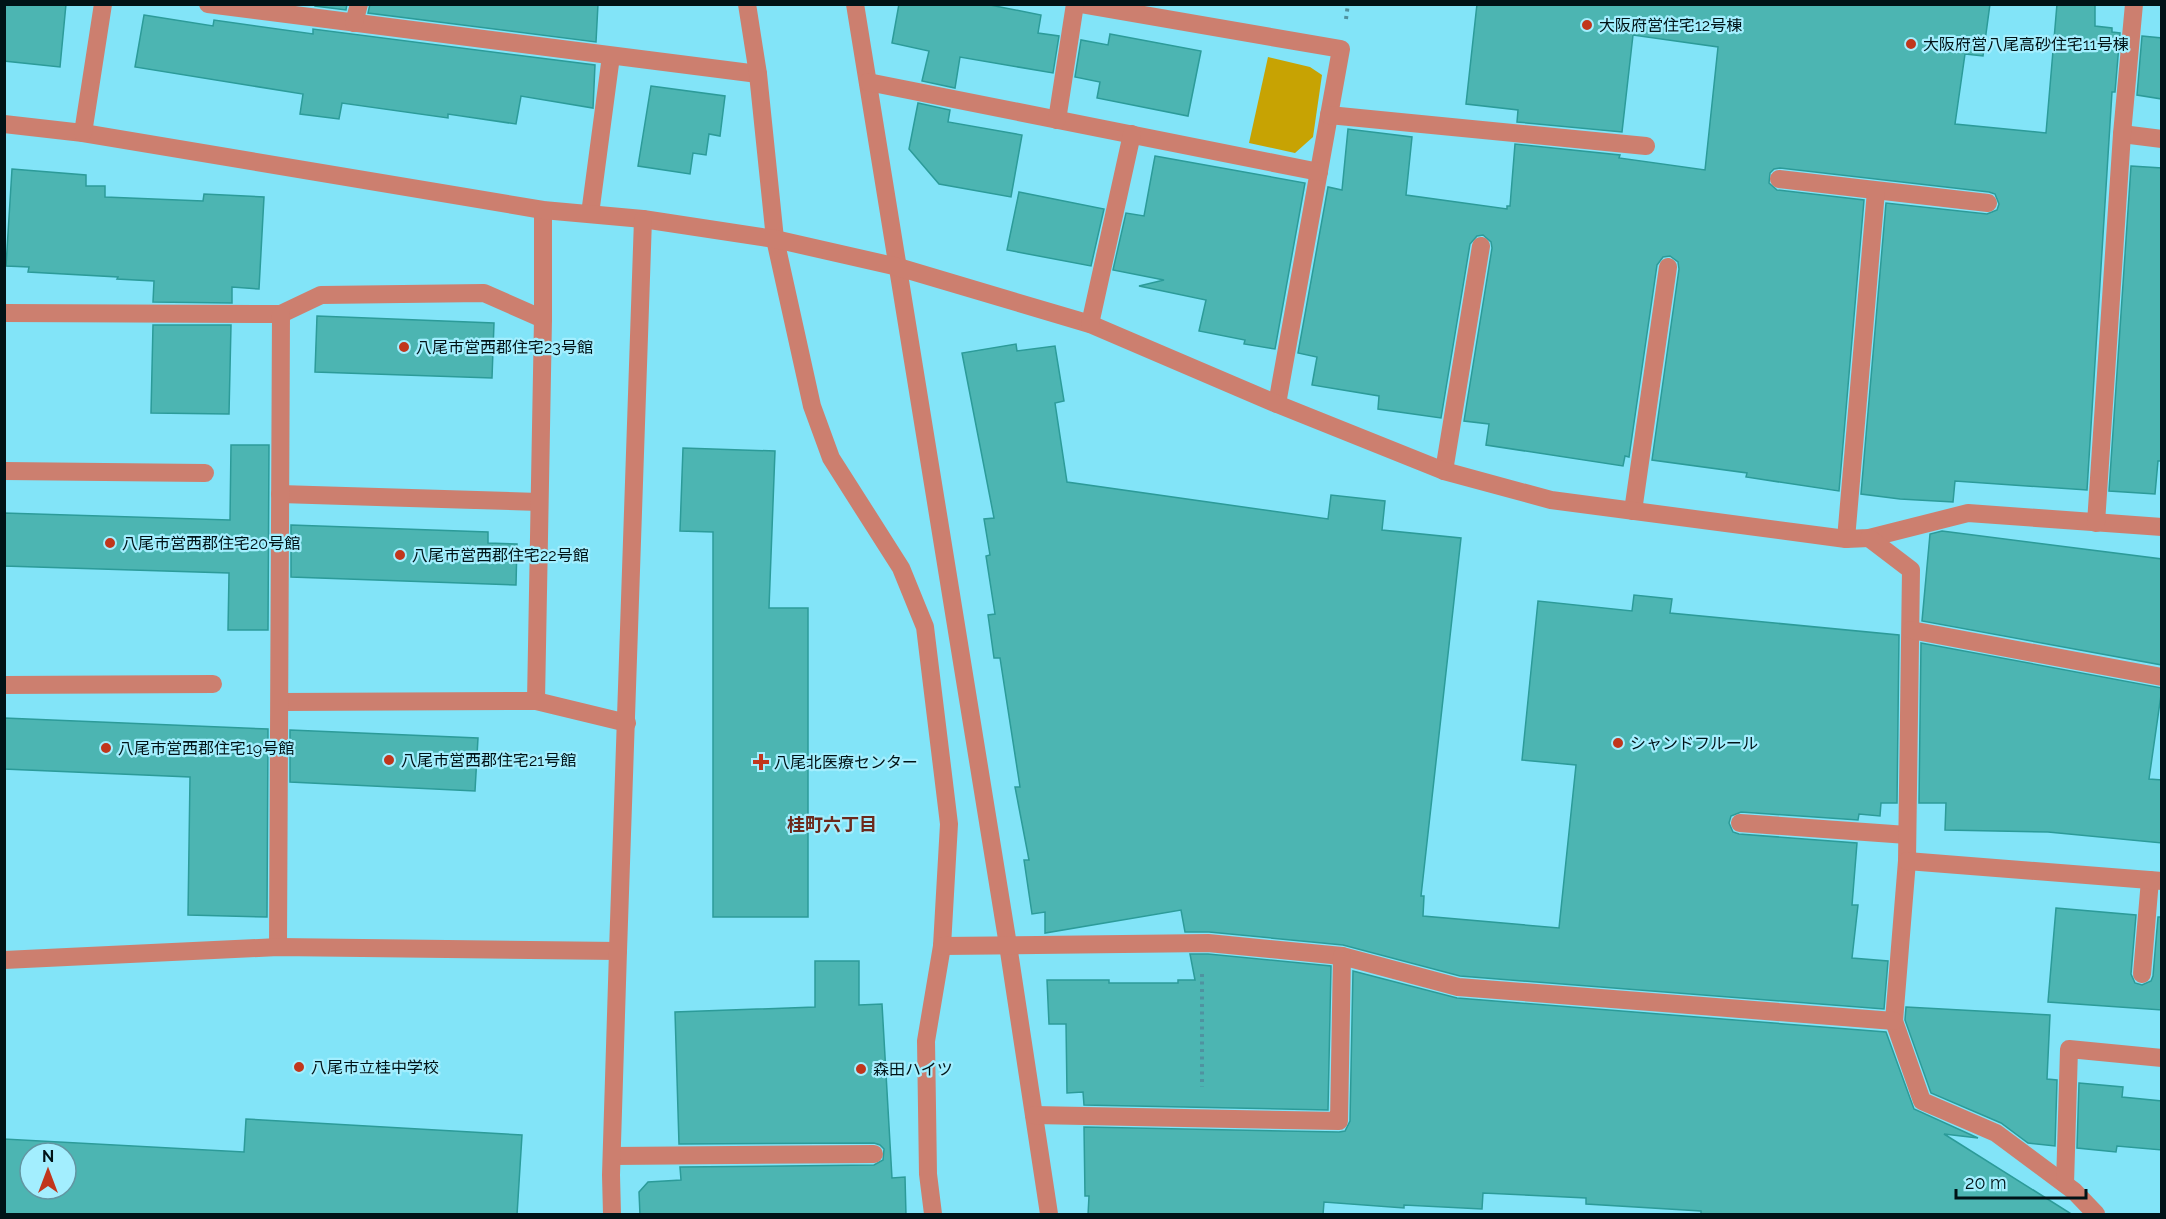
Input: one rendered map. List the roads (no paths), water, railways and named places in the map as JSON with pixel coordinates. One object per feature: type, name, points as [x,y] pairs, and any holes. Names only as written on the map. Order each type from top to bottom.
[{"type":"street","points":[[83,133],[104,4]]},
{"type":"street","points":[[208,4],[758,74]]},
{"type":"street","points":[[354,23],[359,4]]},
{"type":"street","points":[[747,4],[758,74],[775,239],[812,406],[831,458],[901,568],[925,627],[950,824],[942,946],[926,1041],[928,1174],[933,1215]]},
{"type":"street","points":[[855,4],[1008,945],[1049,1215]]},
{"type":"street","points":[[1057,120],[1077,4],[1341,49],[1277,404]]},
{"type":"street","points":[[2096,523],[2122,134],[2134,4]]},
{"type":"street","points":[[590,214],[611,56]]},
{"type":"street","points":[[868,82],[1319,172]]},
{"type":"street","points":[[1329,115],[1646,146]]},
{"type":"street","points":[[4,124],[83,133],[543,210],[644,219],[775,239],[898,267],[1090,324],[1277,404],[1444,471],[1551,500],[1846,538],[1869,538],[1968,513],[2162,527]]},
{"type":"street","points":[[1090,324],[1132,134]]},
{"type":"street","points":[[2122,134],[2162,138]]},
{"type":"street","points":[[1779,179],[1988,203]]},
{"type":"street","points":[[1846,538],[1876,191]]},
{"type":"street","points":[[536,701],[543,210]]},
{"type":"street","points":[[612,1215],[618,951],[644,219]]},
{"type":"street","points":[[1444,471],[1481,246]]},
{"type":"street","points":[[1633,511],[1668,267]]},
{"type":"street","points":[[4,313],[281,314],[321,295],[484,293],[543,319]]},
{"type":"street","points":[[278,947],[281,314]]},
{"type":"street","points":[[4,471],[204,473]]},
{"type":"street","points":[[280,495],[539,502]]},
{"type":"street","points":[[1869,538],[1911,570],[1907,861],[1894,1021],[1922,1101],[1996,1133],[2065,1184],[2096,1215]]},
{"type":"street","points":[[1911,630],[2162,677]]},
{"type":"street","points":[[4,685],[213,684]]},
{"type":"street","points":[[280,702],[536,701],[627,723]]},
{"type":"street","points":[[1740,823],[1907,835]]},
{"type":"street","points":[[1907,861],[2156,880],[2142,974]]},
{"type":"street","points":[[942,946],[1202,943],[1342,956],[1458,987],[1894,1021]]},
{"type":"street","points":[[4,960],[278,947],[618,951]]},
{"type":"street","points":[[1034,1115],[1340,1121],[1342,956]]},
{"type":"street","points":[[2065,1184],[2069,1049],[2162,1058]]},
{"type":"street","points":[[612,1156],[874,1154]]},
{"type":"place","name":"大阪府営住宅12号棟","points":[[1587,25]]},
{"type":"place","name":"大阪府営八尾高砂住宅11号棟","points":[[1911,44]]},
{"type":"place","name":"八尾市営西郡住宅23号館","points":[[404,347]]},
{"type":"place","name":"八尾市営西郡住宅20号館","points":[[110,543]]},
{"type":"place","name":"八尾市営西郡住宅22号館","points":[[400,555]]},
{"type":"place","name":"シャンドフルール","points":[[1618,743]]},
{"type":"place","name":"八尾市営西郡住宅19号館","points":[[106,748]]},
{"type":"place","name":"八尾市営西郡住宅21号館","points":[[389,760]]},
{"type":"place","name":"八尾北医療センター","points":[[761,762]]},
{"type":"place","name":"八尾市立桂中学校","points":[[299,1067]]},
{"type":"place","name":"森田ハイツ","points":[[861,1069]]},
{"type":"district","name":"桂町六丁目","points":[[832,825]]}]
